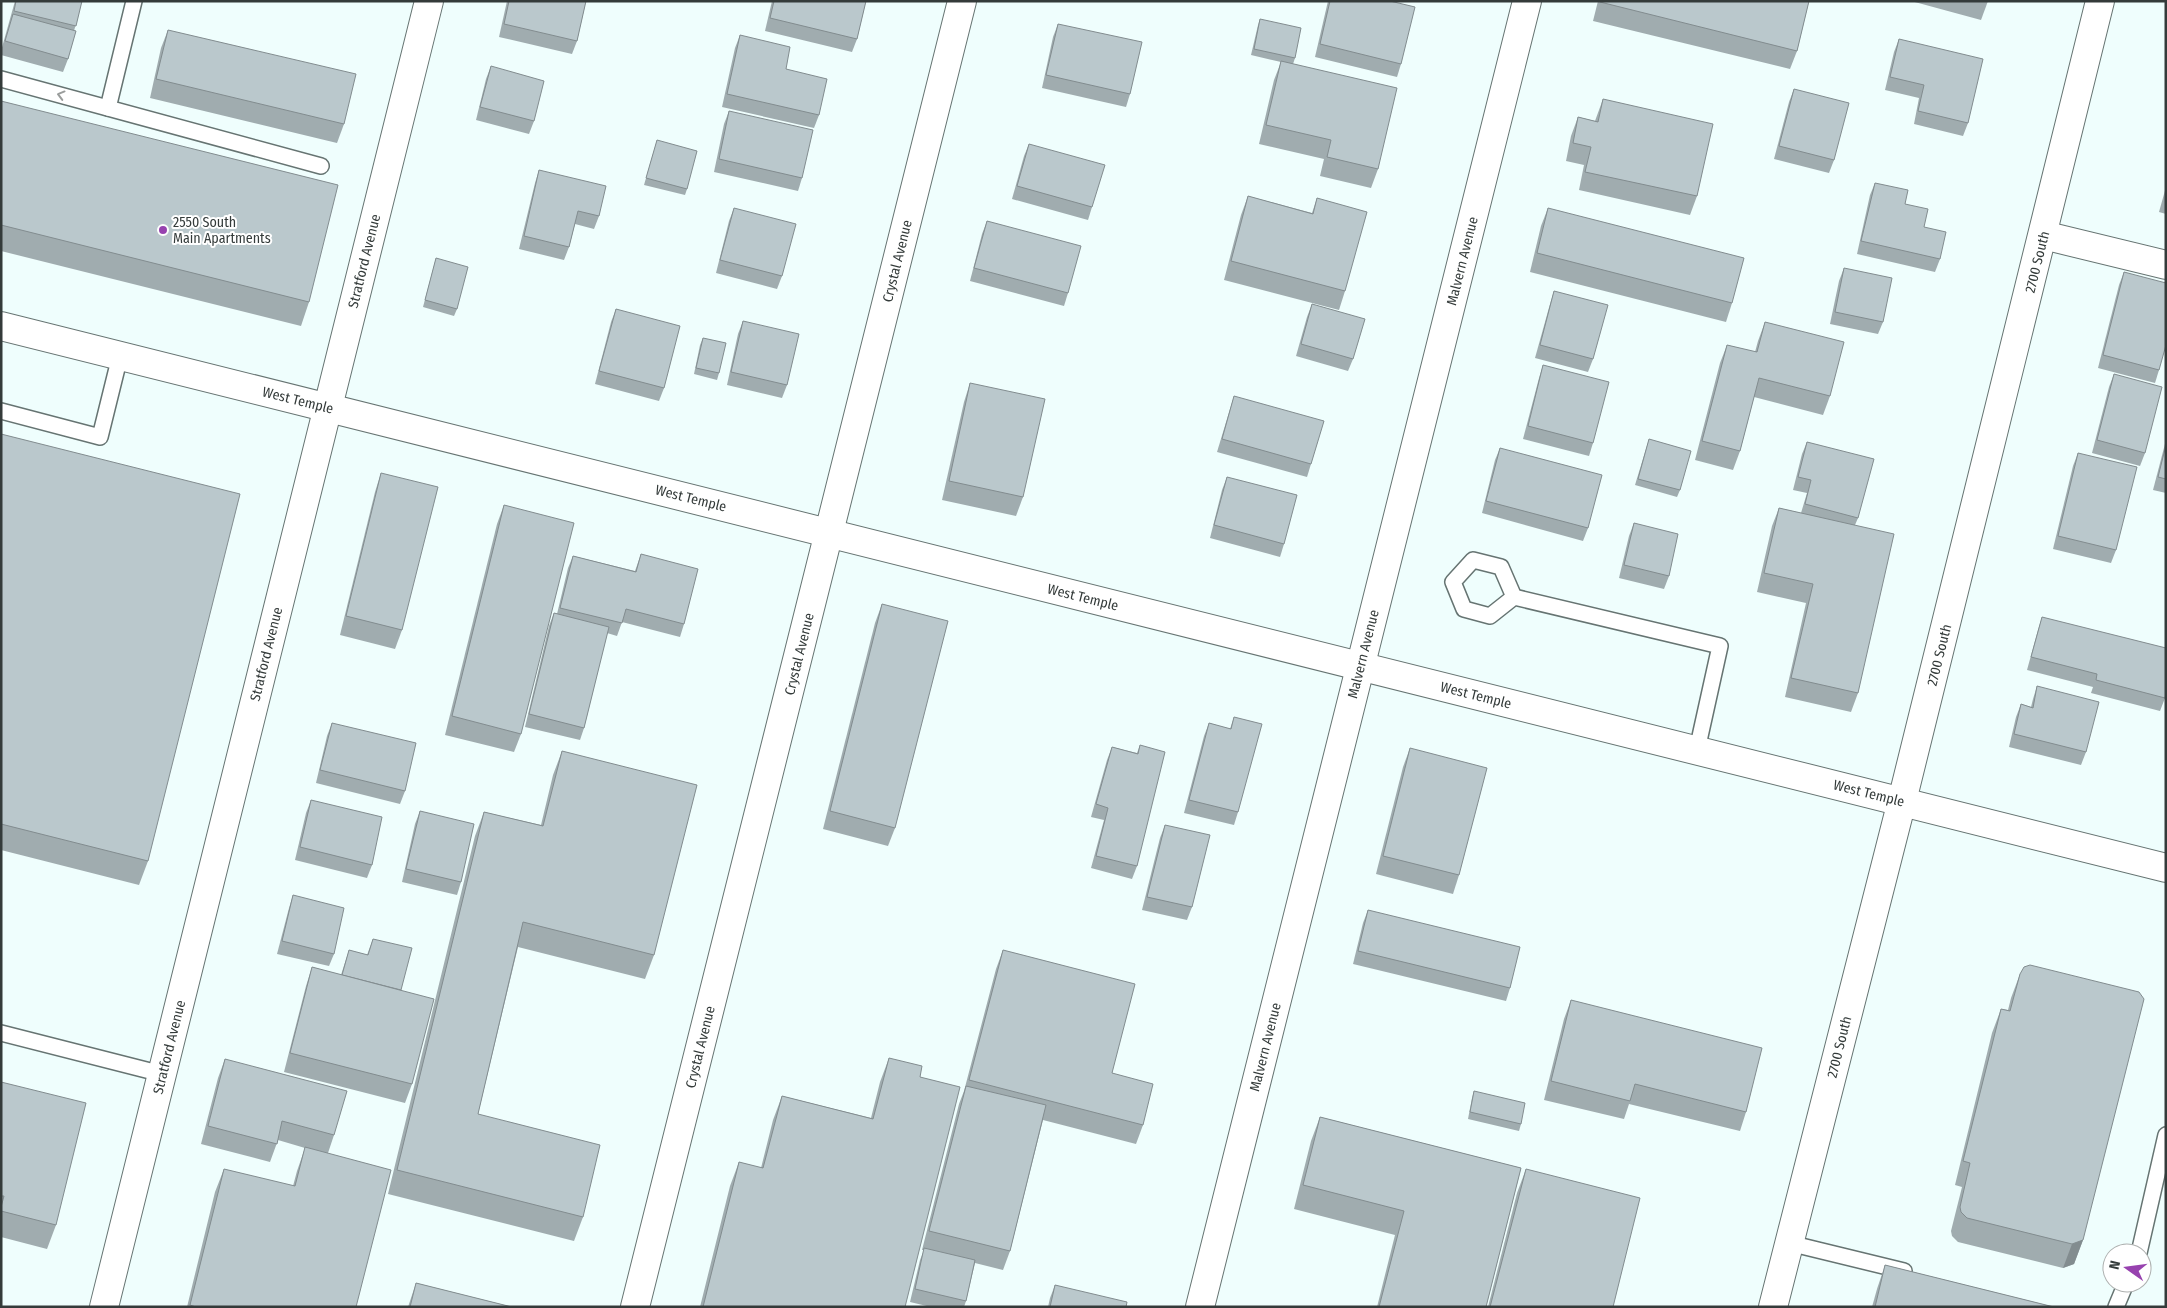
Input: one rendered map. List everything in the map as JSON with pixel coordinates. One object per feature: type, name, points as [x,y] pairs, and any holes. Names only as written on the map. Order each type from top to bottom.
[{"type":"street","name":"Stratford Avenue","points":[[104,1307],[429,1]]},
{"type":"street","name":"Crystal Avenue","points":[[635,1307],[962,1]]},
{"type":"street","name":"Malvern Avenue","points":[[1200,1307],[1528,1]]},
{"type":"street","name":"2700 South","points":[[1773,1307],[1902,801],[2100,1]]},
{"type":"street","points":[[2043,235],[2166,265]]},
{"type":"street","name":"West Temple","points":[[1,326],[2166,868]]},
{"type":"lane","points":[[108,108],[134,1]]},
{"type":"lane","points":[[1,80],[321,166]]},
{"type":"lane","points":[[1,411],[100,437],[120,356]]},
{"type":"lane","points":[[1514,597],[1720,646],[1697,750]]},
{"type":"lane","points":[[1,1033],[162,1074]]},
{"type":"lane","points":[[2141,1243],[2166,1135]]},
{"type":"lane","points":[[1788,1243],[1918,1274]]},
{"type":"lane","points":[[2116,1307],[2122,1293]]},
{"type":"building","points":[[16,1],[82,1],[76,26],[14,11]]},
{"type":"building","points":[[509,1],[586,1],[577,41],[504,24]]},
{"type":"building","points":[[774,1],[866,1],[857,39],[770,18]]},
{"type":"building","points":[[1330,1],[1390,1],[1415,7],[1401,64],[1320,44]]},
{"type":"building","points":[[1600,1],[1809,1],[1797,51]]},
{"type":"building","points":[[13,14],[76,31],[68,59],[5,41]]},
{"type":"building","points":[[1260,19],[1301,28],[1295,58],[1254,49]]},
{"type":"building","points":[[1058,24],[1142,42],[1130,94],[1046,75]]},
{"type":"building","points":[[168,30],[356,74],[344,124],[156,79]]},
{"type":"building","points":[[740,35],[790,47],[786,69],[827,79],[819,115],[727,94]]},
{"type":"building","points":[[1899,39],[1983,59],[1968,123],[1918,111],[1924,85],[1890,77]]},
{"type":"building","points":[[1281,61],[1397,88],[1378,169],[1327,157],[1331,140],[1266,125]]},
{"type":"building","points":[[491,66],[544,81],[534,121],[480,107]]},
{"type":"building","points":[[1794,89],[1849,103],[1834,160],[1779,146]]},
{"type":"building","points":[[1603,99],[1713,124],[1697,196],[1585,172],[1591,147],[1573,143],[1578,117],[1598,122]]},
{"type":"building","name":"2550 South Main Apartments","points":[[1,101],[338,185],[309,302],[1,225]]},
{"type":"building","points":[[729,111],[813,130],[802,178],[719,159]]},
{"type":"building","points":[[657,140],[697,151],[687,189],[646,178]]},
{"type":"building","points":[[1029,144],[1105,165],[1092,207],[1017,186]]},
{"type":"building","points":[[539,170],[606,186],[599,216],[578,211],[569,247],[524,236]]},
{"type":"building","points":[[1875,183],[1908,190],[1905,204],[1928,209],[1924,227],[1946,232],[1940,259],[1861,241]]},
{"type":"building","points":[[1248,196],[1313,214],[1317,198],[1367,212],[1345,291],[1231,261]]},
{"type":"building","points":[[734,208],[796,224],[782,276],[720,260]]},
{"type":"building","points":[[1548,208],[1744,258],[1732,303],[1537,253]]},
{"type":"building","points":[[987,221],[1081,246],[1068,293],[974,268]]},
{"type":"building","points":[[436,258],[468,267],[457,309],[425,300]]},
{"type":"building","points":[[1844,268],[1892,278],[1883,322],[1835,312]]},
{"type":"building","points":[[2124,272],[2166,283],[2166,345],[2159,370],[2103,355]]},
{"type":"building","points":[[1554,291],[1608,305],[1593,359],[1540,345]]},
{"type":"building","points":[[1312,304],[1365,319],[1353,359],[1301,344]]},
{"type":"building","points":[[616,309],[680,326],[664,388],[599,371]]},
{"type":"building","points":[[743,321],[799,334],[787,385],[731,372]]},
{"type":"building","points":[[1765,322],[1844,342],[1830,396],[1759,378],[1740,451],[1702,441],[1727,345],[1757,352]]},
{"type":"building","points":[[703,338],[726,343],[719,373],[696,368]]},
{"type":"building","points":[[1543,365],[1609,382],[1593,443],[1528,426]]},
{"type":"building","points":[[2114,374],[2162,387],[2145,453],[2097,440]]},
{"type":"building","points":[[970,383],[1045,399],[1023,497],[949,481]]},
{"type":"building","points":[[1234,396],[1324,421],[1311,464],[1222,439]]},
{"type":"building","points":[[1,434],[240,494],[148,861],[1,824]]},
{"type":"building","points":[[1649,439],[1691,451],[1680,490],[1638,479]]},
{"type":"building","points":[[1807,442],[1874,459],[1858,518],[1805,504],[1811,480],[1798,477]]},
{"type":"building","points":[[2166,445],[2166,479],[2158,477]]},
{"type":"building","points":[[1500,448],[1602,475],[1588,528],[1486,501]]},
{"type":"building","points":[[2078,453],[2137,467],[2116,550],[2058,536]]},
{"type":"building","points":[[381,473],[438,487],[402,630],[346,616]]},
{"type":"building","points":[[1227,477],[1297,495],[1284,544],[1214,525]]},
{"type":"building","points":[[504,505],[574,523],[521,734],[452,716]]},
{"type":"building","points":[[1779,508],[1894,534],[1858,693],[1791,678],[1813,584],[1764,573]]},
{"type":"building","points":[[1634,523],[1678,534],[1669,576],[1624,565]]},
{"type":"building","points":[[641,554],[698,569],[684,624],[626,609],[622,623],[560,608],[573,556],[636,572]]},
{"type":"building","points":[[882,604],[948,621],[895,828],[830,811]]},
{"type":"building","points":[[554,613],[609,627],[584,728],[529,714]]},
{"type":"building","points":[[2042,617],[2166,648],[2165,698],[2096,680],[2097,674],[2031,657]]},
{"type":"building","points":[[2037,686],[2099,702],[2086,752],[2014,734],[2021,704],[2033,708]]},
{"type":"building","points":[[1234,717],[1262,724],[1238,812],[1189,800],[1209,723],[1231,729]]},
{"type":"building","points":[[332,723],[416,743],[405,791],[320,770]]},
{"type":"building","points":[[1140,745],[1165,752],[1137,866],[1096,856],[1108,808],[1096,804],[1112,747],[1138,754]]},
{"type":"building","points":[[1410,748],[1487,768],[1459,875],[1383,856]]},
{"type":"building","points":[[562,751],[697,785],[654,955],[523,922],[478,1114],[600,1145],[583,1217],[397,1170],[484,812],[543,826]]},
{"type":"building","points":[[311,800],[382,817],[372,865],[300,847]]},
{"type":"building","points":[[420,811],[474,824],[461,882],[406,869]]},
{"type":"building","points":[[1165,825],[1210,835],[1192,907],[1147,897]]},
{"type":"building","points":[[293,895],[344,908],[334,954],[282,941]]},
{"type":"building","points":[[1368,910],[1520,947],[1510,988],[1358,951]]},
{"type":"building","points":[[373,939],[412,948],[401,990],[342,975],[349,950],[368,955]]},
{"type":"building","points":[[1003,950],[1135,984],[1112,1073],[1153,1084],[1143,1125],[969,1080]]},
{"type":"building","points":[[2030,965],[2139,992],[2144,999],[2083,1240],[2072,1244],[1967,1218],[1961,1212],[1960,1207],[1970,1163],[1963,1161],[2001,1009],[2010,1011],[2020,974],[2024,967]]},
{"type":"building","points":[[312,967],[434,999],[412,1084],[290,1053]]},
{"type":"building","points":[[1571,1000],[1762,1048],[1746,1112],[1635,1084],[1630,1101],[1551,1081]]},
{"type":"building","points":[[889,1058],[922,1066],[920,1077],[960,1087],[905,1307],[703,1307],[739,1162],[763,1168],[782,1096],[873,1119]]},
{"type":"building","points":[[225,1059],[347,1091],[334,1135],[282,1121],[277,1144],[208,1126]]},
{"type":"building","points":[[1,1082],[86,1103],[56,1225],[1,1211],[4,1196],[1,1196]]},
{"type":"building","points":[[966,1086],[1046,1105],[1010,1251],[929,1231]]},
{"type":"building","points":[[1474,1091],[1525,1103],[1521,1124],[1470,1112]]},
{"type":"building","points":[[1320,1117],[1521,1168],[1486,1307],[1379,1307],[1404,1211],[1303,1185]]},
{"type":"building","points":[[305,1147],[391,1170],[356,1307],[196,1307],[190,1305],[224,1169],[295,1186]]},
{"type":"building","points":[[1526,1169],[1640,1198],[1613,1307],[1490,1307]]},
{"type":"building","points":[[924,1248],[975,1260],[966,1301],[915,1289]]},
{"type":"building","points":[[1885,1265],[2054,1307],[1875,1307]]},
{"type":"building","points":[[416,1283],[512,1307],[410,1307]]},
{"type":"building","points":[[1055,1285],[1127,1302],[1126,1307],[1050,1307]]},
{"type":"place","name":"2550 South Main Apartments","points":[[163,230]]}]
